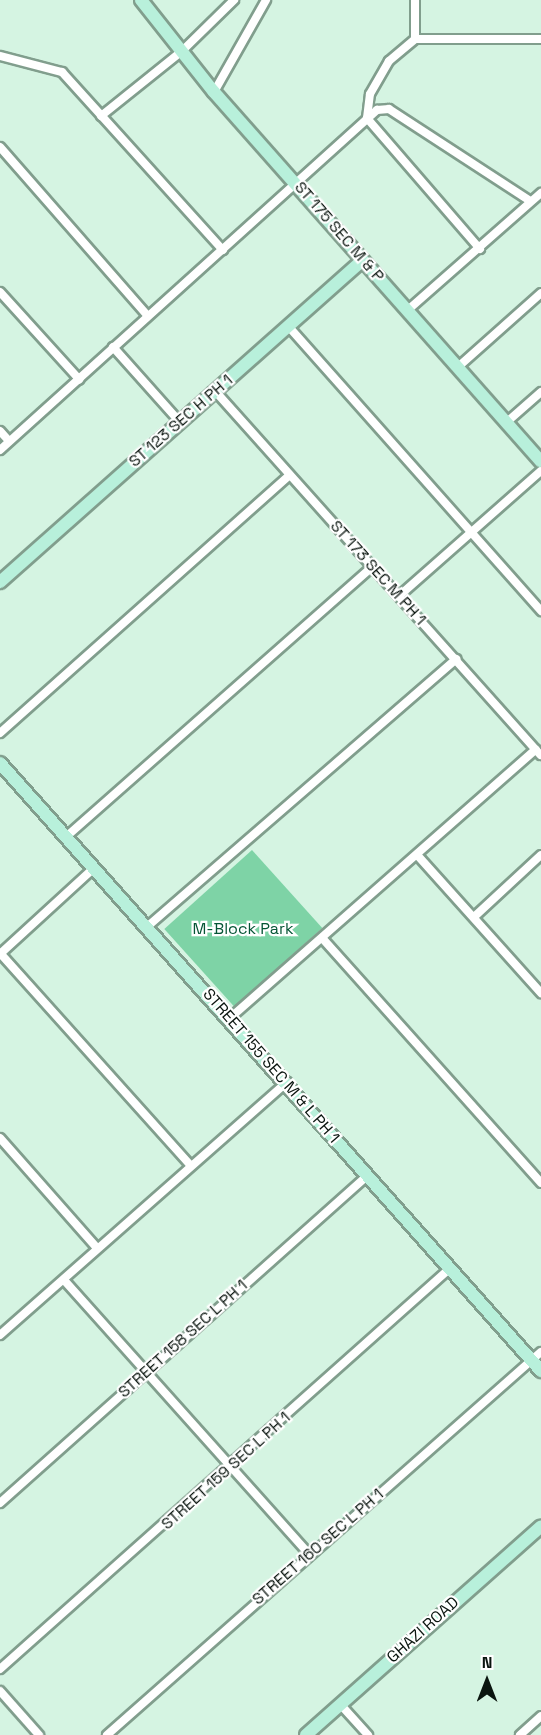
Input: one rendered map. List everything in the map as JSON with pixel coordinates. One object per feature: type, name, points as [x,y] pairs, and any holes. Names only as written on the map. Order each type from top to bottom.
[{"type":"street","name":"ST 175 SEC M & P","points":[[142,0],[214,92],[296,182],[362,261],[409,309],[508,421],[541,462]]},
{"type":"street","points":[[101,116],[182,51],[234,0]]},
{"type":"street","points":[[214,92],[266,0]]},
{"type":"street","points":[[367,118],[380,74],[415,39],[415,0]]},
{"type":"street","points":[[415,39],[541,39]]},
{"type":"street","points":[[0,56],[62,72],[223,250]]},
{"type":"street","points":[[0,450],[367,118],[389,109],[530,201]]},
{"type":"street","points":[[367,118],[480,249]]},
{"type":"street","points":[[0,147],[147,315]]},
{"type":"street","points":[[409,309],[541,193]]},
{"type":"street","name":"ST 123 SEC H PH 1","points":[[0,582],[362,261]]},
{"type":"street","points":[[0,292],[78,379]]},
{"type":"street","points":[[458,367],[541,292]]},
{"type":"street","points":[[289,327],[541,611]]},
{"type":"street","points":[[113,347],[179,421]]},
{"type":"street","name":"ST 173 SEC M PH 1","points":[[216,392],[538,752]]},
{"type":"street","points":[[508,421],[541,392]]},
{"type":"street","points":[[0,431],[9,441]]},
{"type":"street","points":[[399,596],[541,471]]},
{"type":"street","points":[[0,733],[290,475]]},
{"type":"street","points":[[67,836],[372,567]]},
{"type":"street","points":[[148,926],[456,659]]},
{"type":"street","points":[[230,1018],[538,752]]},
{"type":"street","name":"STREET 155 SEC M & L PH 1","points":[[0,763],[230,1018],[448,1270],[536,1357],[541,1371]]},
{"type":"street","points":[[474,917],[541,855]]},
{"type":"street","points":[[419,857],[541,993]]},
{"type":"street","points":[[94,868],[0,953],[191,1166]]},
{"type":"street","points":[[323,939],[541,1183]]},
{"type":"street","points":[[0,1321],[4,1332],[286,1082]]},
{"type":"street","points":[[0,1138],[97,1248]]},
{"type":"street","name":"STREET 158 SEC L PH 1","points":[[0,1503],[366,1177]]},
{"type":"street","name":"STREET 159 SEC L PH 1","points":[[0,1669],[233,1466],[448,1270]]},
{"type":"street","points":[[64,1280],[233,1466],[309,1554]]},
{"type":"street","name":"STREET 160 SEC L PH 1","points":[[107,1735],[309,1554],[536,1357]]},
{"type":"street","name":"GHAZI ROAD","points":[[306,1735],[541,1526]]},
{"type":"street","points":[[0,1691],[39,1735]]},
{"type":"street","points":[[340,1704],[368,1735]]},
{"type":"street","points":[[520,1735],[541,1716]]},
{"type":"green space","name":"M-Block Park","points":[[252,850],[322,928],[235,1007],[164,929]]}]
